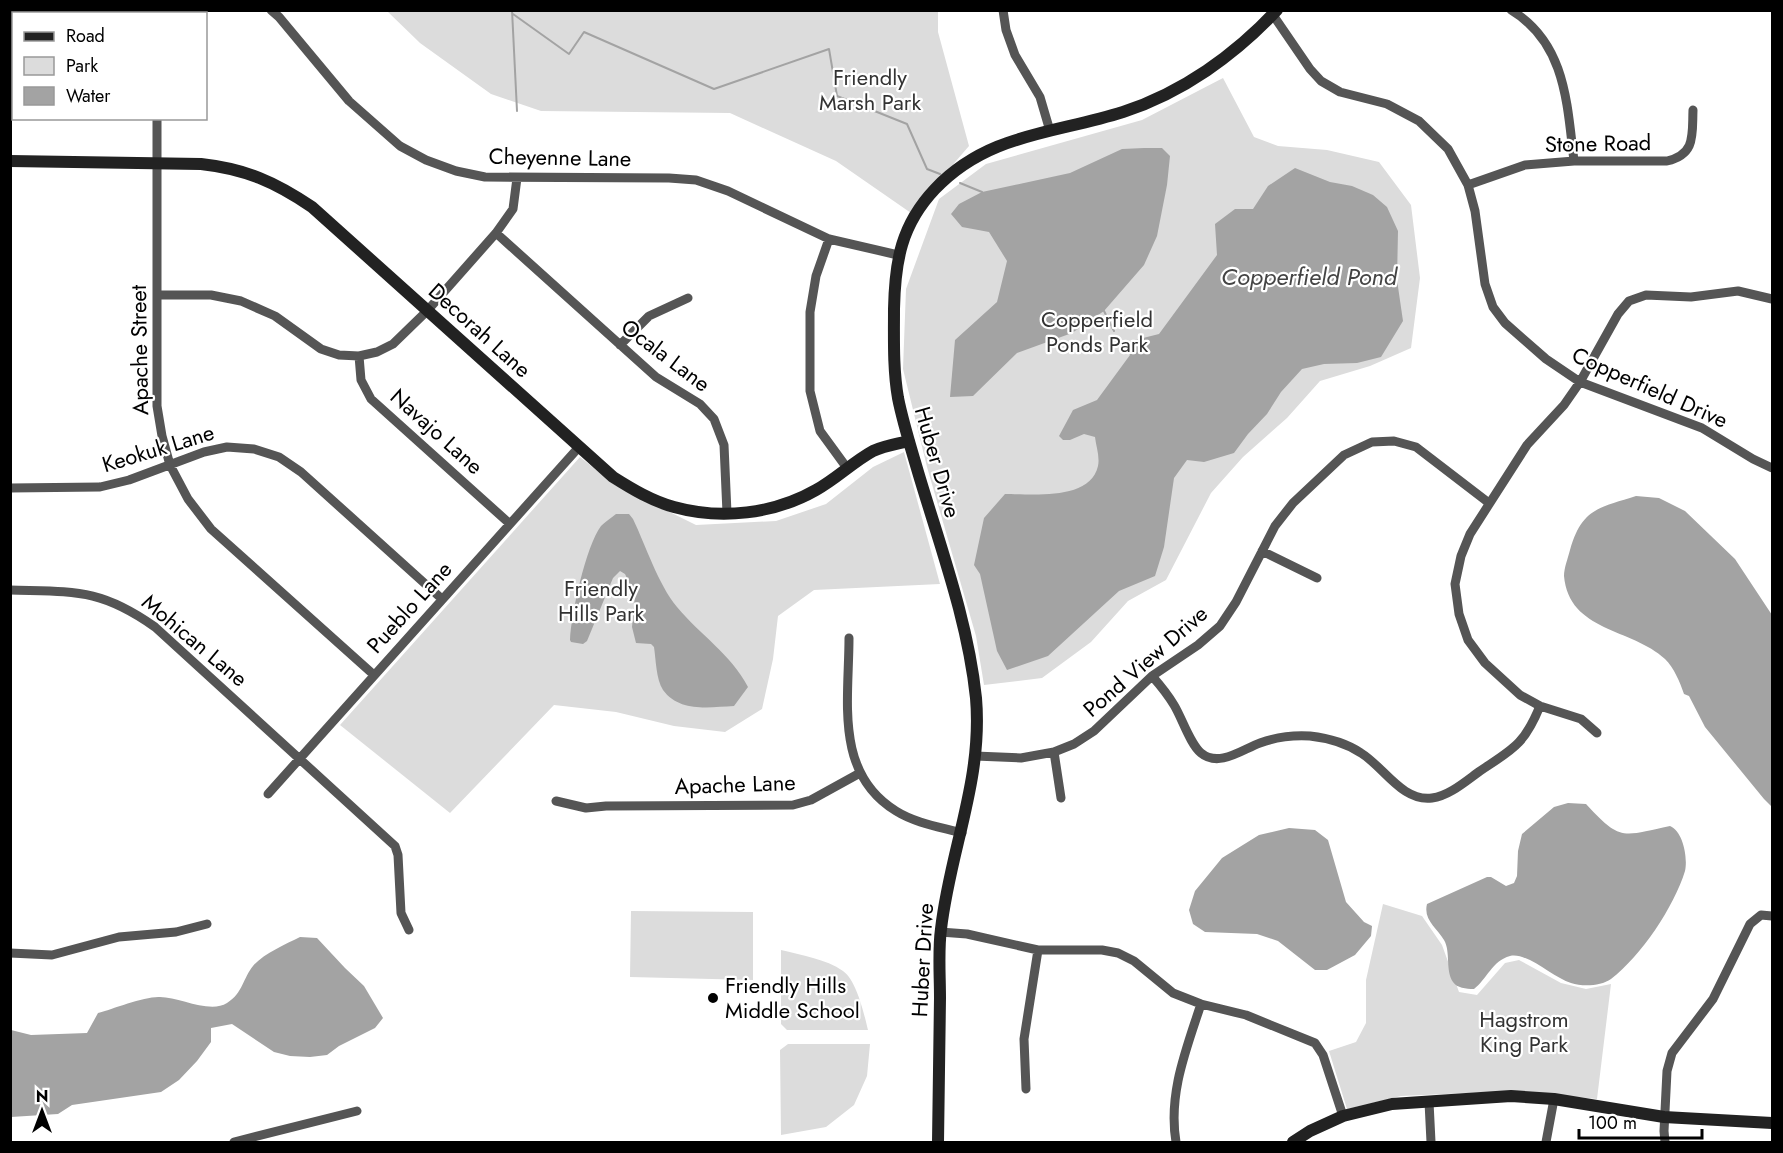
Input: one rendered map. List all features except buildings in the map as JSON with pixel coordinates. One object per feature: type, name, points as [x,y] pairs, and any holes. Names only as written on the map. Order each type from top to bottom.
[{"type":"street","name":"Cheyenne Lane","points":[[271,10],[349,101],[400,146],[426,160],[456,171],[485,177],[696,180],[728,191],[830,239],[898,255]]},
{"type":"street","points":[[1003,10],[1006,30],[1012,46],[1040,97],[1050,131]]},
{"type":"street","points":[[1511,10],[1524,14],[1544,40],[1559,67],[1566,90],[1574,161]]},
{"type":"street","name":"Huber Drive","points":[[938,1143],[940,932],[948,887],[971,791],[975,756],[976,701],[967,639],[898,399],[893,353],[898,255],[911,221],[933,191],[957,168],[981,152],[1125,111],[1176,89],[1228,56],[1275,13]]},
{"type":"street","name":"Copperfield Drive","points":[[1275,13],[1310,69],[1321,81],[1340,92],[1387,104],[1419,121],[1448,149],[1468,185],[1475,211],[1485,284],[1493,307],[1505,323],[1546,360],[1580,382],[1702,428],[1752,459],[1773,468]]},
{"type":"street","name":"Stone Road","points":[[1468,185],[1525,165],[1574,161],[1668,161],[1677,159],[1687,152],[1692,141],[1693,110]]},
{"type":"street","name":"Apache Street","points":[[157,120],[157,406],[170,465],[188,499],[211,529],[374,675]]},
{"type":"street","name":"Decorah Lane","points":[[10,161],[201,164],[227,167],[256,175],[282,187],[312,207],[613,477],[640,494],[673,507],[709,513],[745,513],[783,505],[816,491],[876,450],[909,441]]},
{"type":"street","points":[[157,295],[211,295],[242,301],[275,316],[321,349],[339,355],[359,356],[377,352],[393,344],[427,311],[495,233],[513,209],[517,178]]},
{"type":"street","name":"Ocala Lane","points":[[495,233],[656,377],[700,404],[714,419],[724,445],[727,513]]},
{"type":"street","points":[[830,239],[816,276],[810,312],[810,391],[820,430],[847,468]]},
{"type":"street","points":[[1597,733],[1581,719],[1540,706],[1520,695],[1485,663],[1468,640],[1459,614],[1455,584],[1461,556],[1470,534],[1527,445],[1564,405],[1580,382],[1618,314],[1629,301],[1646,295],[1690,297],[1738,291],[1773,299]]},
{"type":"street","points":[[620,345],[649,316],[688,298]]},
{"type":"street","name":"Navajo Lane","points":[[359,356],[361,380],[371,399],[510,524]]},
{"type":"street","name":"Pond View Drive","points":[[975,756],[1021,758],[1054,752],[1074,744],[1094,731],[1152,675],[1198,645],[1220,626],[1236,602],[1275,526],[1293,503],[1344,455],[1372,442],[1394,441],[1416,447],[1489,503]]},
{"type":"street","name":"Keokuk Lane","points":[[10,488],[100,487],[129,480],[204,452],[227,447],[254,448],[279,457],[302,472],[442,599]]},
{"type":"street","name":"Pueblo Lane","points":[[268,794],[579,447]]},
{"type":"street","points":[[1262,551],[1317,578]]},
{"type":"street","name":"Mohican Lane","points":[[10,590],[80,592],[108,599],[131,610],[155,627],[395,846],[398,855],[401,913],[409,930]]},
{"type":"street","points":[[849,638],[849,735],[852,755],[860,773],[875,795],[896,811],[962,833]]},
{"type":"street","points":[[1152,675],[1173,704],[1193,743],[1200,753],[1210,758],[1227,758],[1260,743],[1281,737],[1300,735],[1322,737],[1343,743],[1363,754],[1410,795],[1420,798],[1434,798],[1447,794],[1517,746],[1530,729],[1540,706]]},
{"type":"street","points":[[1054,752],[1060,798]]},
{"type":"street","name":"Apache Lane","points":[[556,801],[586,808],[606,806],[793,806],[811,800],[860,773]]},
{"type":"street","points":[[1665,1143],[1667,1071],[1672,1053],[1713,999],[1750,924],[1761,915],[1773,916]]},
{"type":"street","points":[[10,953],[52,955],[119,937],[176,932],[207,924]]},
{"type":"street","points":[[940,932],[967,934],[1038,951],[1102,950],[1119,953],[1134,961],[1173,993],[1201,1004],[1246,1015],[1315,1043],[1323,1055],[1343,1116]]},
{"type":"street","points":[[1026,1089],[1024,1039],[1038,951]]},
{"type":"street","points":[[1176,1143],[1174,1100],[1201,1004]]},
{"type":"street","points":[[1293,1143],[1310,1131],[1343,1116],[1392,1104],[1511,1096],[1554,1099],[1664,1117],[1773,1123]]},
{"type":"street","points":[[1546,1143],[1554,1099]]},
{"type":"street","points":[[1429,1102],[1431,1143]]},
{"type":"street","points":[[234,1143],[357,1111]]},
{"type":"green space","name":"Friendly Marsh Park","points":[[387,11],[938,11],[938,32],[969,146],[911,213],[836,161],[730,113],[541,111],[491,94],[420,43]]},
{"type":"green space","name":"Copperfield Ponds Park","points":[[1223,78],[1254,137],[1278,146],[1327,150],[1379,162],[1411,205],[1420,278],[1411,348],[1370,366],[1320,381],[1287,418],[1243,457],[1211,493],[1166,580],[1128,601],[1091,642],[1042,678],[984,685],[976,636],[927,467],[903,369],[906,289],[939,199],[986,164],[1142,120]]},
{"type":"green space","name":"Friendly Hills Park","points":[[904,452],[940,584],[814,590],[778,616],[773,659],[762,709],[725,732],[674,726],[616,712],[554,705],[450,813],[340,725],[580,457],[615,485],[696,525],[776,521],[826,504],[873,467]]},
{"type":"green space","name":"Hagstrom King Park","points":[[1383,904],[1422,916],[1442,945],[1459,992],[1477,995],[1505,963],[1519,960],[1561,983],[1586,989],[1611,984],[1597,1099],[1513,1091],[1401,1096],[1347,1109],[1329,1051],[1356,1042],[1366,1023],[1366,980]]},
{"type":"green space","points":[[631,911],[753,912],[753,980],[630,977]]},
{"type":"green space","points":[[781,950],[821,960],[843,971],[856,990],[868,1030],[787,1030],[781,1024]]},
{"type":"green space","points":[[788,1044],[870,1044],[867,1076],[854,1105],[826,1127],[781,1135],[780,1050]]},
{"type":"water","points":[[1162,148],[1170,156],[1167,185],[1157,236],[1144,265],[1104,311],[1072,333],[1017,353],[973,396],[950,397],[955,340],[997,302],[1007,261],[989,232],[962,227],[951,214],[959,204],[982,192],[1070,173],[1122,149]]},
{"type":"water","name":"Copperfield Pond","points":[[1295,168],[1330,182],[1352,186],[1373,195],[1387,207],[1398,231],[1397,280],[1403,321],[1381,357],[1357,363],[1324,364],[1302,369],[1281,392],[1267,414],[1234,453],[1204,462],[1187,460],[1174,478],[1164,547],[1155,576],[1119,591],[1048,656],[1007,670],[997,651],[980,574],[974,565],[984,518],[1005,494],[1059,493],[1084,485],[1093,477],[1098,466],[1095,437],[1084,434],[1070,440],[1063,440],[1059,436],[1073,410],[1097,400],[1130,355],[1119,344],[1159,334],[1217,255],[1215,224],[1235,209],[1253,209],[1268,186]]},
{"type":"water","points":[[1636,496],[1659,498],[1685,511],[1735,559],[1772,615],[1772,807],[1705,727],[1689,696],[1684,694],[1676,675],[1665,659],[1636,641],[1589,619],[1577,608],[1568,594],[1565,570],[1580,526],[1586,518],[1602,507]]},
{"type":"water","points":[[616,514],[629,514],[633,519],[670,598],[741,675],[748,687],[734,706],[696,707],[687,705],[670,697],[663,690],[658,675],[654,647],[651,644],[636,643],[632,627],[635,595],[625,574],[620,571],[613,578],[587,641],[583,644],[571,642],[576,598],[590,549],[601,526]]},
{"type":"water","points":[[1568,803],[1586,804],[1607,825],[1623,833],[1642,832],[1670,826],[1678,833],[1684,846],[1686,866],[1680,885],[1665,915],[1634,957],[1611,979],[1602,983],[1586,985],[1571,983],[1532,961],[1510,956],[1494,966],[1474,989],[1457,986],[1449,972],[1444,940],[1427,915],[1427,904],[1487,877],[1506,886],[1514,883],[1517,876],[1518,851],[1522,834],[1554,807]]},
{"type":"water","points":[[1289,828],[1315,830],[1328,840],[1346,902],[1364,922],[1372,926],[1371,936],[1355,955],[1327,970],[1315,970],[1278,941],[1257,934],[1205,932],[1193,924],[1189,910],[1195,891],[1222,858],[1259,835]]},
{"type":"water","points":[[300,937],[317,938],[364,986],[383,1018],[375,1028],[339,1046],[327,1055],[310,1057],[274,1052],[232,1024],[211,1028],[211,1042],[197,1061],[179,1080],[161,1092],[72,1105],[58,1114],[11,1117],[11,1030],[31,1035],[87,1033],[98,1013],[154,997],[203,1006],[220,1006],[236,995],[257,962]]},
{"type":"waterway","points":[[512,10],[517,111]]},
{"type":"waterway","points":[[513,14],[569,54],[584,32],[714,89],[829,49],[837,96],[907,124],[927,169],[940,174]]},
{"type":"waterway","points":[[960,183],[982,192]]},
{"type":"waterway","points":[[1104,311],[1114,331]]},
{"type":"waterway","points":[[1117,339],[1119,344]]},
{"type":"place","name":"Friendly Hills Middle School","points":[[713,998]]}]
